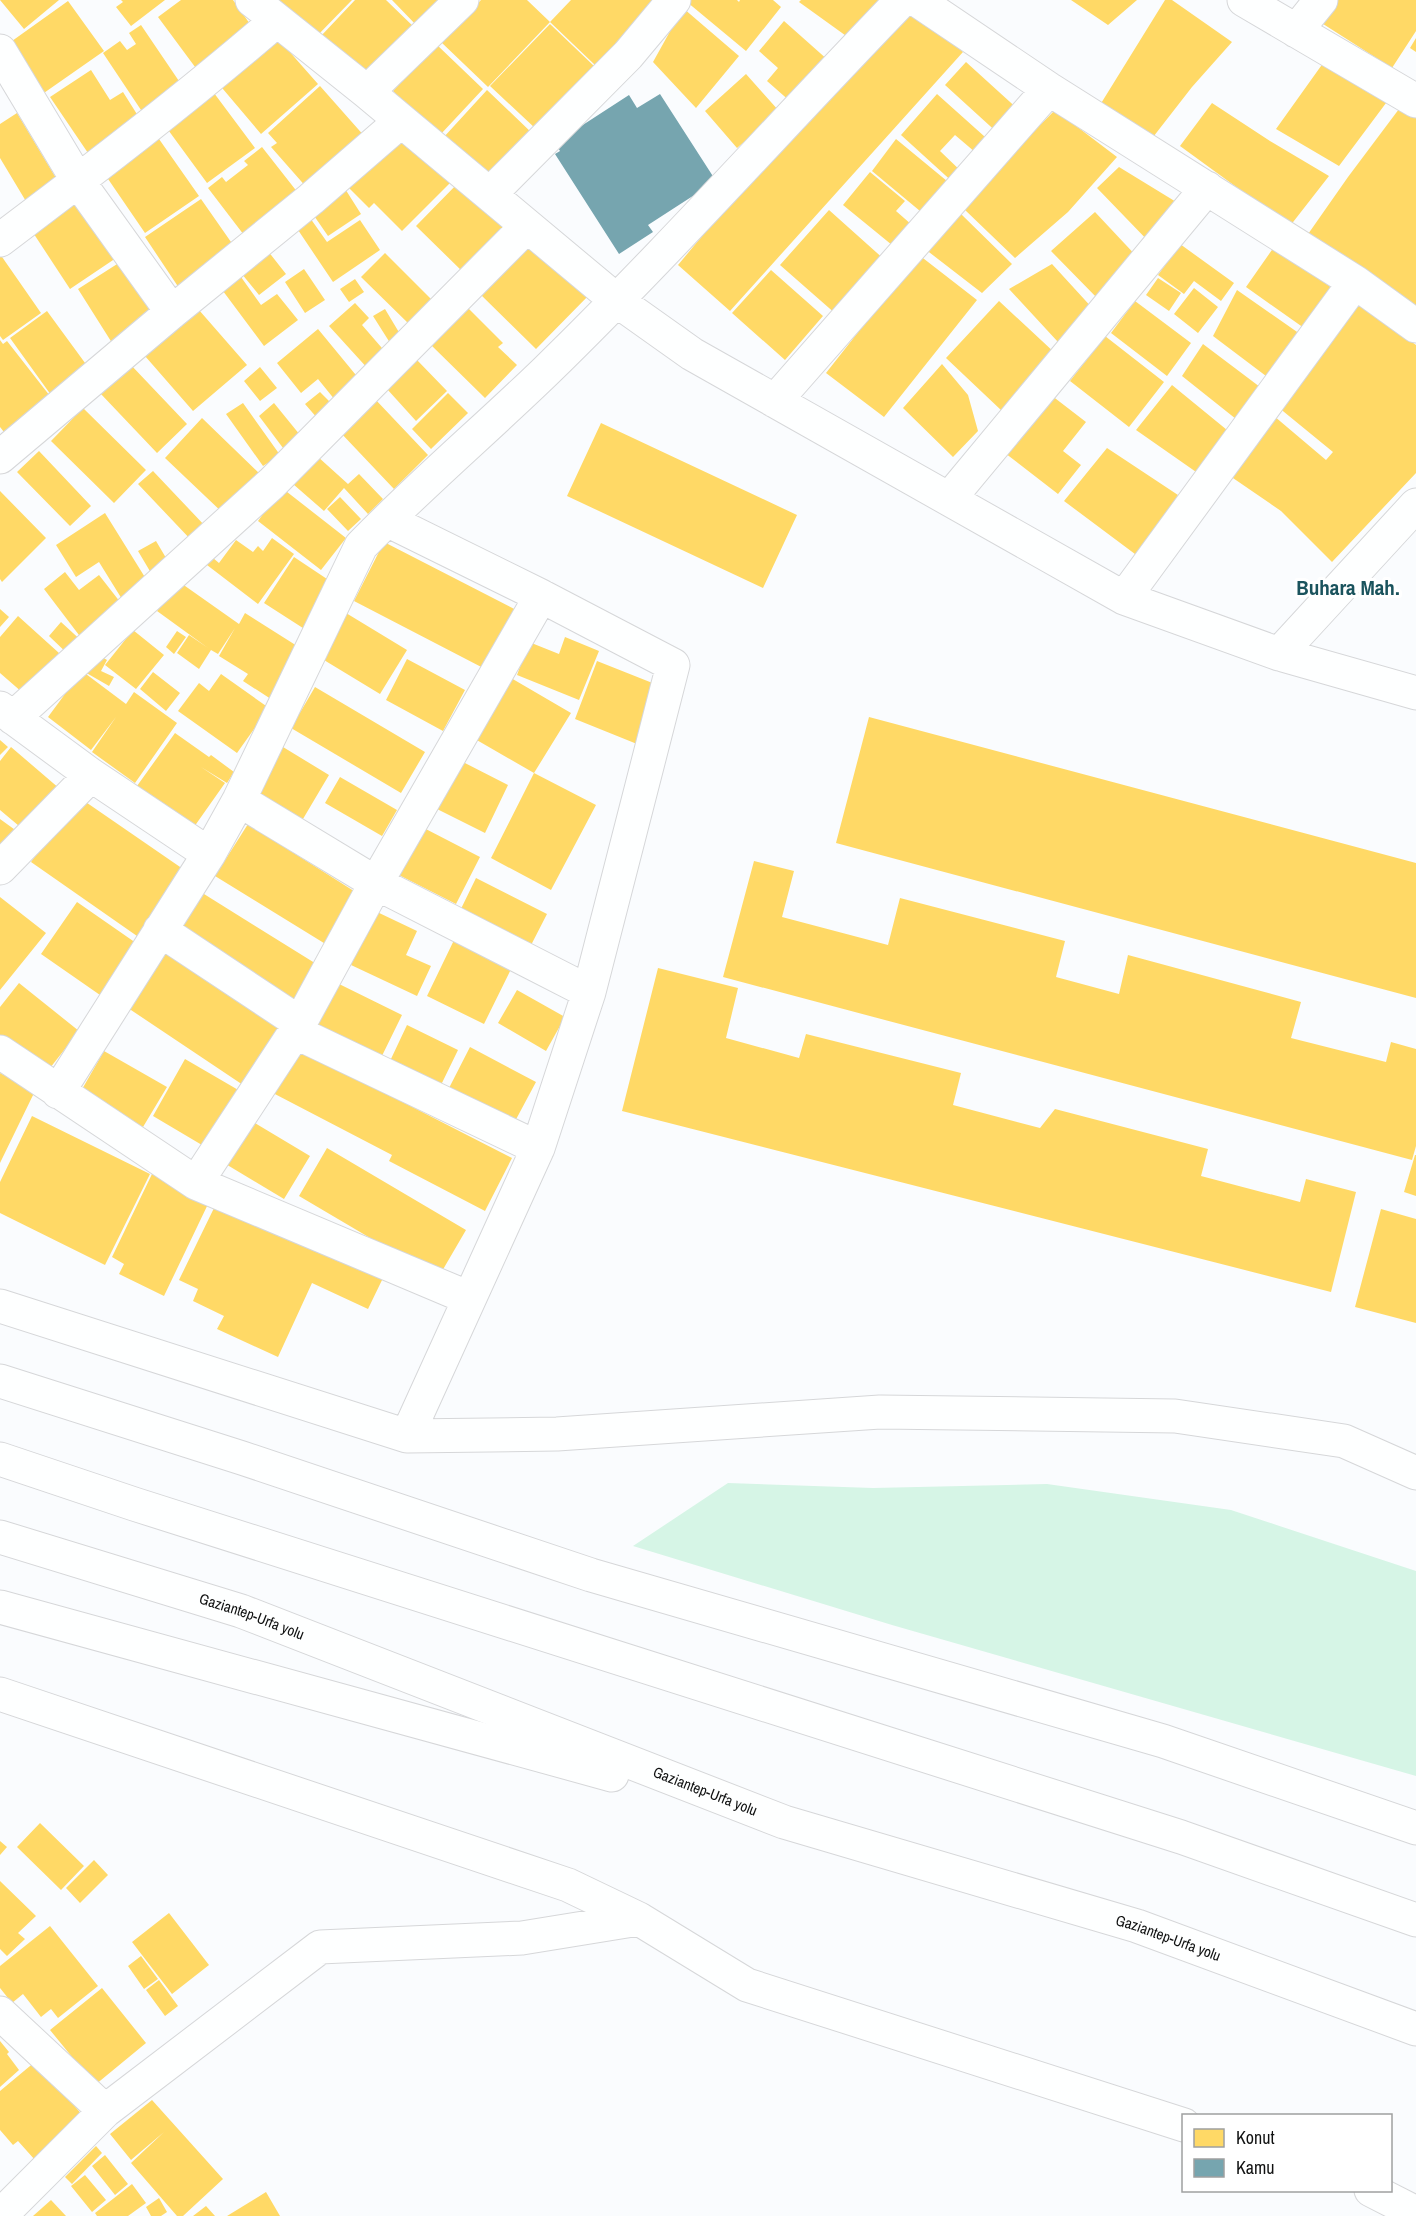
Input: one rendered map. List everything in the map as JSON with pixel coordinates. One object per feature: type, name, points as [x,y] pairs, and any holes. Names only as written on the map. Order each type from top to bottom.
[{"type":"main road","points":[[252,0],[367,92],[616,300],[692,354],[1124,598],[1279,654],[1416,693]]},
{"type":"main road","points":[[367,92],[462,0]]},
{"type":"main road","points":[[490,194],[628,55],[674,0]]},
{"type":"main road","points":[[58,1092],[209,854],[238,800],[361,546],[546,372],[902,0]]},
{"type":"main road","points":[[917,0],[1049,89],[1355,282],[1416,326]]},
{"type":"main road","points":[[1244,0],[1416,101]]},
{"type":"main road","points":[[1296,31],[1321,0]]},
{"type":"main road","points":[[0,240],[78,182],[216,73],[276,21]]},
{"type":"main road","points":[[0,51],[78,182],[172,312]]},
{"type":"main road","points":[[775,401],[1049,89]]},
{"type":"main road","points":[[0,457],[311,199],[401,121]]},
{"type":"main road","points":[[949,499],[1207,188]]},
{"type":"main road","points":[[209,854],[91,775],[6,713],[272,483],[527,226]]},
{"type":"main road","points":[[1124,598],[1355,282]]},
{"type":"main road","points":[[1279,654],[1416,505]]},
{"type":"main road","points":[[387,520],[541,596],[673,665],[590,992],[538,1148],[407,1436]]},
{"type":"main road","points":[[196,1183],[298,1027],[376,882],[541,596]]},
{"type":"main road","points":[[0,868],[91,775]]},
{"type":"main road","points":[[238,800],[376,882],[590,992]]},
{"type":"main road","points":[[160,930],[298,1027],[538,1148]]},
{"type":"main road","points":[[0,1052],[196,1183],[469,1298]]},
{"type":"main road","points":[[0,1306],[407,1436],[557,1434],[880,1412],[1175,1416],[1344,1442],[1416,1473]]},
{"type":"main road","points":[[0,1381],[242,1458],[591,1575],[1163,1741],[1416,1828]]},
{"type":"main road","points":[[0,1459],[134,1504],[1181,1837],[1416,1920]]},
{"type":"main road","name":"Gaziantep-Urfa yolu","points":[[0,1537],[241,1611],[784,1822],[1137,1926],[1416,2029]]},
{"type":"main road","points":[[0,1607],[784,1822]]},
{"type":"main road","points":[[0,1694],[568,1885],[639,1919],[747,1986],[1182,2124]]},
{"type":"main road","points":[[0,2216],[105,2111],[320,1947],[522,1938],[639,1919]]},
{"type":"main road","points":[[0,2013],[105,2111]]},
{"type":"main road","points":[[1375,2192],[1416,2213]]},
{"type":"green space","points":[[728,1483],[873,1488],[1047,1484],[1231,1510],[1416,1571],[1416,1776],[892,1625],[633,1546]]},
{"type":"building: Konut","points":[[0,0],[59,0],[24,29]]},
{"type":"building: Konut","points":[[121,0],[165,0],[131,26],[116,7],[123,2]]},
{"type":"building: Konut","points":[[181,0],[233,0],[257,34],[201,75],[158,17]]},
{"type":"building: Konut","points":[[278,0],[352,0],[316,37]]},
{"type":"building: Konut","points":[[355,0],[386,0],[416,29],[367,80],[321,36]]},
{"type":"building: Konut","points":[[392,0],[448,0],[419,28]]},
{"type":"building: Konut","points":[[481,0],[527,0],[550,22],[488,87],[441,42]]},
{"type":"building: Konut","points":[[571,0],[656,0],[596,66],[550,22]]},
{"type":"building: Konut","points":[[689,0],[737,0],[739,2],[740,0],[773,0],[781,7],[746,51],[687,2]]},
{"type":"building: Konut","points":[[801,0],[884,0],[849,38],[799,2]]},
{"type":"building: Konut","points":[[905,0],[963,52],[730,311],[678,265],[768,157]]},
{"type":"building: Konut","points":[[1071,0],[1137,0],[1108,25]]},
{"type":"building: Konut","points":[[1165,0],[1172,0],[1232,42],[1192,87],[1150,141],[1100,105]]},
{"type":"building: Konut","points":[[1333,0],[1416,0],[1416,31],[1392,68],[1320,22]]},
{"type":"building: Konut","points":[[68,1],[104,51],[41,95],[5,46]]},
{"type":"building: Konut","points":[[683,8],[739,56],[696,108],[653,62]]},
{"type":"building: Konut","points":[[784,21],[829,61],[792,103],[767,81],[778,68],[759,51]]},
{"type":"building: Konut","points":[[550,24],[594,66],[536,129],[490,86]]},
{"type":"building: Konut","points":[[141,25],[183,87],[143,113],[103,53],[120,41],[127,50],[136,44],[129,33]]},
{"type":"building: Konut","points":[[273,33],[318,84],[261,134],[217,82]]},
{"type":"building: Konut","points":[[1416,38],[1416,52],[1410,48]]},
{"type":"building: Konut","points":[[436,44],[483,89],[440,135],[393,91]]},
{"type":"building: Konut","points":[[1326,59],[1389,99],[1339,166],[1276,129]]},
{"type":"building: Konut","points":[[966,62],[1022,113],[1001,136],[945,85]]},
{"type":"building: Konut","points":[[91,70],[110,100],[123,92],[140,119],[88,153],[50,97]]},
{"type":"building: Konut","points":[[746,74],[779,111],[737,148],[705,111]]},
{"type":"building: Konut","points":[[320,86],[366,138],[308,189],[271,147],[277,143],[268,133]]},
{"type":"building: Konut","points":[[487,90],[534,135],[489,182],[443,138]]},
{"type":"building: Konut","points":[[214,93],[255,148],[207,183],[166,127]]},
{"type":"building: Konut","points":[[937,94],[994,145],[982,158],[955,135],[940,151],[965,175],[956,185],[901,135]]},
{"type":"building: Konut","points":[[1405,101],[1416,109],[1416,314],[1306,237]]},
{"type":"building: Konut","points":[[1212,103],[1329,176],[1290,226],[1180,146]]},
{"type":"building: Konut","points":[[1055,110],[1117,157],[1068,212],[1015,258],[964,209],[1006,160]]},
{"type":"building: Konut","points":[[17,113],[59,183],[27,203],[0,158],[0,124]]},
{"type":"building: Konut","points":[[402,130],[453,180],[402,231],[374,203],[369,208],[347,186]]},
{"type":"building: Konut","points":[[159,139],[199,196],[145,233],[106,176]]},
{"type":"building: Konut","points":[[896,139],[953,186],[926,216],[872,171]]},
{"type":"building: Konut","points":[[262,147],[302,198],[247,239],[208,188],[222,177],[226,182],[248,165],[244,161]]},
{"type":"building: Konut","points":[[1119,167],[1186,208],[1153,246],[1097,188]]},
{"type":"building: Konut","points":[[870,172],[905,201],[896,211],[920,232],[903,254],[843,205]]},
{"type":"building: Konut","points":[[461,180],[510,228],[465,274],[416,226]]},
{"type":"building: Konut","points":[[342,184],[361,214],[328,236],[308,207]]},
{"type":"building: Konut","points":[[79,190],[122,254],[70,289],[28,225]]},
{"type":"building: Konut","points":[[201,199],[238,252],[181,291],[145,237]]},
{"type":"building: Konut","points":[[829,210],[886,261],[837,315],[780,265]]},
{"type":"building: Konut","points":[[1095,212],[1140,260],[1099,300],[1051,251]]},
{"type":"building: Konut","points":[[961,214],[1012,264],[982,293],[925,249]]},
{"type":"building: Konut","points":[[308,215],[327,242],[360,220],[380,250],[333,282],[294,224]]},
{"type":"building: Konut","points":[[535,237],[591,293],[536,349],[479,293]]},
{"type":"building: Konut","points":[[1180,244],[1234,283],[1221,301],[1194,281],[1184,294],[1158,275]]},
{"type":"building: Konut","points":[[264,246],[286,274],[259,295],[237,268]]},
{"type":"building: Konut","points":[[1274,247],[1332,288],[1304,328],[1246,287]]},
{"type":"building: Konut","points":[[385,253],[434,302],[410,325],[361,277]]},
{"type":"building: Konut","points":[[0,254],[41,313],[3,340],[0,336]]},
{"type":"building: Konut","points":[[919,255],[977,300],[884,417],[826,373]]},
{"type":"building: Konut","points":[[125,259],[161,316],[114,346],[78,289]]},
{"type":"building: Konut","points":[[1052,264],[1095,311],[1058,342],[1009,289]]},
{"type":"building: Konut","points":[[304,269],[325,300],[305,313],[285,282]]},
{"type":"building: Konut","points":[[771,270],[823,316],[785,360],[732,313]]},
{"type":"building: Konut","points":[[241,277],[261,305],[277,294],[298,320],[264,346],[223,291]]},
{"type":"building: Konut","points":[[1158,278],[1181,293],[1169,311],[1146,295]]},
{"type":"building: Konut","points":[[355,279],[364,292],[349,302],[340,289]]},
{"type":"building: Konut","points":[[1194,288],[1218,307],[1198,333],[1174,314]]},
{"type":"building: Konut","points":[[1237,290],[1300,334],[1266,376],[1213,336]]},
{"type":"building: Konut","points":[[999,301],[1056,354],[1002,411],[946,358]]},
{"type":"building: Konut","points":[[1135,301],[1191,343],[1167,376],[1111,333]]},
{"type":"building: Konut","points":[[1357,302],[1416,345],[1416,473],[1332,562],[1281,511],[1230,476],[1274,416],[1326,460],[1333,452],[1278,407]]},
{"type":"building: Konut","points":[[355,303],[369,318],[362,325],[388,355],[370,371],[329,326]]},
{"type":"building: Konut","points":[[466,306],[503,343],[498,347],[517,365],[485,398],[430,344]]},
{"type":"building: Konut","points":[[385,309],[403,339],[392,346],[373,316]]},
{"type":"building: Konut","points":[[199,310],[247,365],[193,411],[145,356]]},
{"type":"building: Konut","points":[[47,311],[88,367],[51,395],[10,338]]},
{"type":"building: Konut","points":[[318,329],[360,380],[335,400],[318,379],[301,393],[277,363]]},
{"type":"building: Konut","points":[[1105,336],[1164,382],[1129,427],[1070,381]]},
{"type":"building: Konut","points":[[0,340],[3,344],[7,341],[50,396],[4,432],[0,427]]},
{"type":"building: Konut","points":[[1203,344],[1260,387],[1236,419],[1182,376]]},
{"type":"building: Konut","points":[[417,360],[447,391],[416,421],[387,389]]},
{"type":"building: Konut","points":[[130,364],[187,424],[157,453],[100,393]]},
{"type":"building: Konut","points":[[942,364],[968,395],[978,431],[953,457],[903,408]]},
{"type":"building: Konut","points":[[260,367],[277,388],[260,401],[244,381]]},
{"type":"building: Konut","points":[[1172,385],[1227,430],[1199,474],[1136,430]]},
{"type":"building: Konut","points":[[320,392],[334,406],[318,419],[305,404]]},
{"type":"building: Konut","points":[[1047,392],[1086,422],[1063,451],[1081,465],[1058,494],[1001,450]]},
{"type":"building: Konut","points":[[448,393],[468,413],[431,449],[412,429]]},
{"type":"building: Konut","points":[[374,398],[428,455],[394,489],[339,431]]},
{"type":"building: Konut","points":[[243,403],[280,455],[263,466],[226,414]]},
{"type":"building: Konut","points":[[274,403],[300,435],[283,448],[259,416]]},
{"type":"building: Konut","points":[[83,408],[146,470],[114,503],[51,441]]},
{"type":"building: Konut","points":[[202,418],[262,476],[225,515],[165,458]]},
{"type":"building: Konut","points":[[601,423],[797,515],[763,588],[567,496]]},
{"type":"building: Konut","points":[[1107,448],[1178,495],[1139,557],[1064,501]]},
{"type":"building: Konut","points":[[39,451],[91,506],[70,526],[17,472]]},
{"type":"building: Konut","points":[[317,456],[348,484],[359,474],[383,499],[368,514],[344,488],[324,511],[293,484]]},
{"type":"building: Konut","points":[[153,471],[207,528],[193,542],[138,484]]},
{"type":"building: Konut","points":[[282,488],[346,538],[321,570],[258,521]]},
{"type":"building: Konut","points":[[0,491],[46,538],[2,582],[0,579]]},
{"type":"building: Konut","points":[[340,497],[361,519],[348,531],[327,509]]},
{"type":"building: Konut","points":[[105,513],[151,587],[125,604],[99,562],[76,577],[56,545]]},
{"type":"building: Konut","points":[[272,538],[294,554],[258,604],[207,565],[213,558],[219,563],[236,540],[253,552],[258,546],[263,551]]},
{"type":"building: Konut","points":[[156,541],[172,568],[154,578],[138,551]]},
{"type":"building: Konut","points":[[384,542],[520,612],[489,671],[354,601]]},
{"type":"building: Konut","points":[[294,557],[336,585],[306,630],[264,603]]},
{"type":"building: Konut","points":[[65,572],[79,590],[99,575],[124,607],[82,639],[44,589]]},
{"type":"building: Konut","points":[[178,581],[239,624],[245,613],[305,651],[274,701],[243,681],[248,674],[219,656],[235,628],[218,654],[211,650],[199,669],[177,653],[189,635],[208,648],[157,611]]},
{"type":"building: Konut","points":[[0,609],[9,617],[0,627]]},
{"type":"building: Konut","points":[[346,613],[407,650],[380,694],[319,657]]},
{"type":"building: Konut","points":[[18,616],[59,653],[23,693],[0,673],[0,637]]},
{"type":"building: Konut","points":[[61,622],[85,644],[72,658],[49,636]]},
{"type":"building: Konut","points":[[133,630],[164,655],[136,689],[105,665]]},
{"type":"building: Konut","points":[[177,631],[186,637],[174,654],[166,647]]},
{"type":"building: Konut","points":[[565,637],[599,651],[579,700],[517,675],[529,642],[559,654]]},
{"type":"building: Konut","points":[[94,652],[107,660],[101,671],[114,677],[109,686],[83,671]]},
{"type":"building: Konut","points":[[407,659],[465,690],[443,731],[386,700]]},
{"type":"building: Konut","points":[[597,661],[660,686],[637,744],[575,719]]},
{"type":"building: Konut","points":[[82,671],[126,704],[134,692],[177,723],[135,783],[92,752],[116,717],[91,750],[48,717]]},
{"type":"building: Konut","points":[[153,672],[180,693],[166,711],[140,689]]},
{"type":"building: Konut","points":[[221,674],[269,708],[237,753],[178,711],[199,683],[209,691]]},
{"type":"building: Konut","points":[[511,678],[571,713],[534,773],[475,739]]},
{"type":"building: Konut","points":[[315,687],[425,752],[401,793],[291,728]]},
{"type":"building: Konut","points":[[869,717],[1416,863],[1416,998],[836,843]]},
{"type":"building: Konut","points":[[175,733],[234,772],[227,783],[201,767],[225,783],[194,827],[137,786]]},
{"type":"building: Konut","points":[[0,740],[8,747],[0,755]]},
{"type":"building: Konut","points":[[11,747],[60,789],[25,831],[0,810],[0,761]]},
{"type":"building: Konut","points":[[283,747],[329,775],[300,824],[253,796]]},
{"type":"building: Konut","points":[[461,761],[508,785],[485,833],[437,809]]},
{"type":"building: Konut","points":[[534,773],[596,805],[551,890],[491,858]]},
{"type":"building: Konut","points":[[340,777],[397,810],[382,836],[325,803]]},
{"type":"building: Konut","points":[[77,796],[183,869],[137,936],[31,862]]},
{"type":"building: Konut","points":[[0,819],[18,832],[0,856]]},
{"type":"building: Konut","points":[[248,824],[357,893],[332,948],[215,876]]},
{"type":"building: Konut","points":[[420,826],[480,857],[456,904],[395,873]]},
{"type":"building: Konut","points":[[754,861],[794,871],[782,917],[888,945],[900,898],[1065,941],[1056,977],[1119,994],[1128,955],[1301,1002],[1291,1038],[1386,1062],[1391,1042],[1416,1049],[1416,1146],[1412,1160],[723,977]]},
{"type":"building: Konut","points":[[476,878],[547,914],[528,951],[457,917]]},
{"type":"building: Konut","points":[[196,889],[318,965],[298,1009],[174,929]]},
{"type":"building: Konut","points":[[0,897],[46,933],[0,990]]},
{"type":"building: Konut","points":[[77,902],[136,943],[100,995],[41,954]]},
{"type":"building: Konut","points":[[375,911],[417,931],[406,955],[431,966],[417,996],[351,965]]},
{"type":"building: Konut","points":[[456,936],[514,963],[484,1024],[427,996]]},
{"type":"building: Konut","points":[[168,947],[287,1025],[246,1087],[128,1008]]},
{"type":"building: Konut","points":[[658,968],[738,988],[726,1038],[799,1058],[806,1034],[961,1073],[953,1105],[1040,1128],[1055,1109],[1208,1149],[1201,1176],[1300,1202],[1306,1179],[1356,1192],[1331,1292],[622,1111]]},
{"type":"building: Konut","points":[[333,981],[402,1015],[378,1064],[309,1030]]},
{"type":"building: Konut","points":[[19,983],[79,1031],[43,1077],[0,1045],[0,1007]]},
{"type":"building: Konut","points":[[517,990],[565,1017],[546,1051],[498,1023]]},
{"type":"building: Konut","points":[[407,1025],[458,1050],[441,1085],[390,1061]]},
{"type":"building: Konut","points":[[295,1047],[512,1158],[485,1211],[389,1161],[392,1155],[271,1092]]},
{"type":"building: Konut","points":[[470,1047],[536,1082],[513,1125],[448,1090]]},
{"type":"building: Konut","points":[[104,1051],[167,1087],[143,1127],[81,1091]]},
{"type":"building: Konut","points":[[185,1059],[240,1091],[207,1148],[153,1116]]},
{"type":"building: Konut","points":[[0,1073],[35,1091],[0,1163]]},
{"type":"building: Konut","points":[[32,1116],[150,1174],[105,1265],[0,1213],[0,1182]]},
{"type":"building: Konut","points":[[250,1120],[310,1156],[284,1199],[224,1163]]},
{"type":"building: Konut","points":[[327,1148],[466,1230],[438,1278],[299,1196]]},
{"type":"building: Konut","points":[[1416,1155],[1416,1196],[1404,1192]]},
{"type":"building: Konut","points":[[152,1174],[209,1202],[164,1296],[119,1274],[124,1264],[112,1257]]},
{"type":"building: Konut","points":[[215,1206],[383,1278],[368,1309],[312,1283],[278,1357],[217,1329],[224,1316],[193,1301],[198,1289],[179,1280]]},
{"type":"building: Konut","points":[[1381,1209],[1416,1219],[1416,1323],[1355,1307]]},
{"type":"building: Konut","points":[[40,1823],[84,1866],[61,1890],[17,1847]]},
{"type":"building: Konut","points":[[0,1841],[7,1847],[0,1855]]},
{"type":"building: Konut","points":[[94,1860],[108,1875],[80,1903],[66,1888]]},
{"type":"building: Konut","points":[[0,1881],[36,1916],[18,1933],[25,1939],[7,1956],[0,1949]]},
{"type":"building: Konut","points":[[169,1913],[209,1965],[172,1994],[132,1942]]},
{"type":"building: Konut","points":[[50,1926],[98,1986],[58,2018],[51,2009],[41,2017],[23,1994],[12,2003],[0,1988],[0,1966]]},
{"type":"building: Konut","points":[[141,1956],[158,1979],[144,1989],[128,1966]]},
{"type":"building: Konut","points":[[159,1980],[178,2006],[165,2016],[146,1990]]},
{"type":"building: Konut","points":[[102,1988],[146,2043],[95,2085],[50,2030]]},
{"type":"building: Konut","points":[[0,2041],[19,2070],[0,2087]]},
{"type":"building: Konut","points":[[36,2061],[84,2117],[35,2160],[18,2141],[13,2145],[0,2130],[0,2091]]},
{"type":"building: Konut","points":[[152,2100],[223,2179],[183,2216],[177,2216],[131,2163],[164,2132],[131,2160],[110,2134]]},
{"type":"building: Konut","points":[[96,2146],[102,2153],[72,2184],[65,2177]]},
{"type":"building: Konut","points":[[105,2155],[128,2184],[115,2195],[92,2166]]},
{"type":"building: Konut","points":[[85,2175],[106,2200],[92,2212],[71,2186]]},
{"type":"building: Konut","points":[[132,2184],[146,2203],[128,2216],[97,2216],[95,2213]]},
{"type":"building: Konut","points":[[266,2192],[280,2216],[227,2216]]},
{"type":"building: Konut","points":[[159,2198],[167,2212],[161,2216],[151,2216],[146,2207]]},
{"type":"building: Konut","points":[[51,2200],[66,2216],[33,2216]]},
{"type":"building: Konut","points":[[206,2206],[215,2216],[193,2216]]},
{"type":"building: Kamu","points":[[660,94],[716,181],[648,225],[653,232],[619,254],[555,154],[560,151],[555,143],[629,95],[637,108]]},
{"type":"district","name":"Buhara Mah.","points":[[1348,588]]}]
